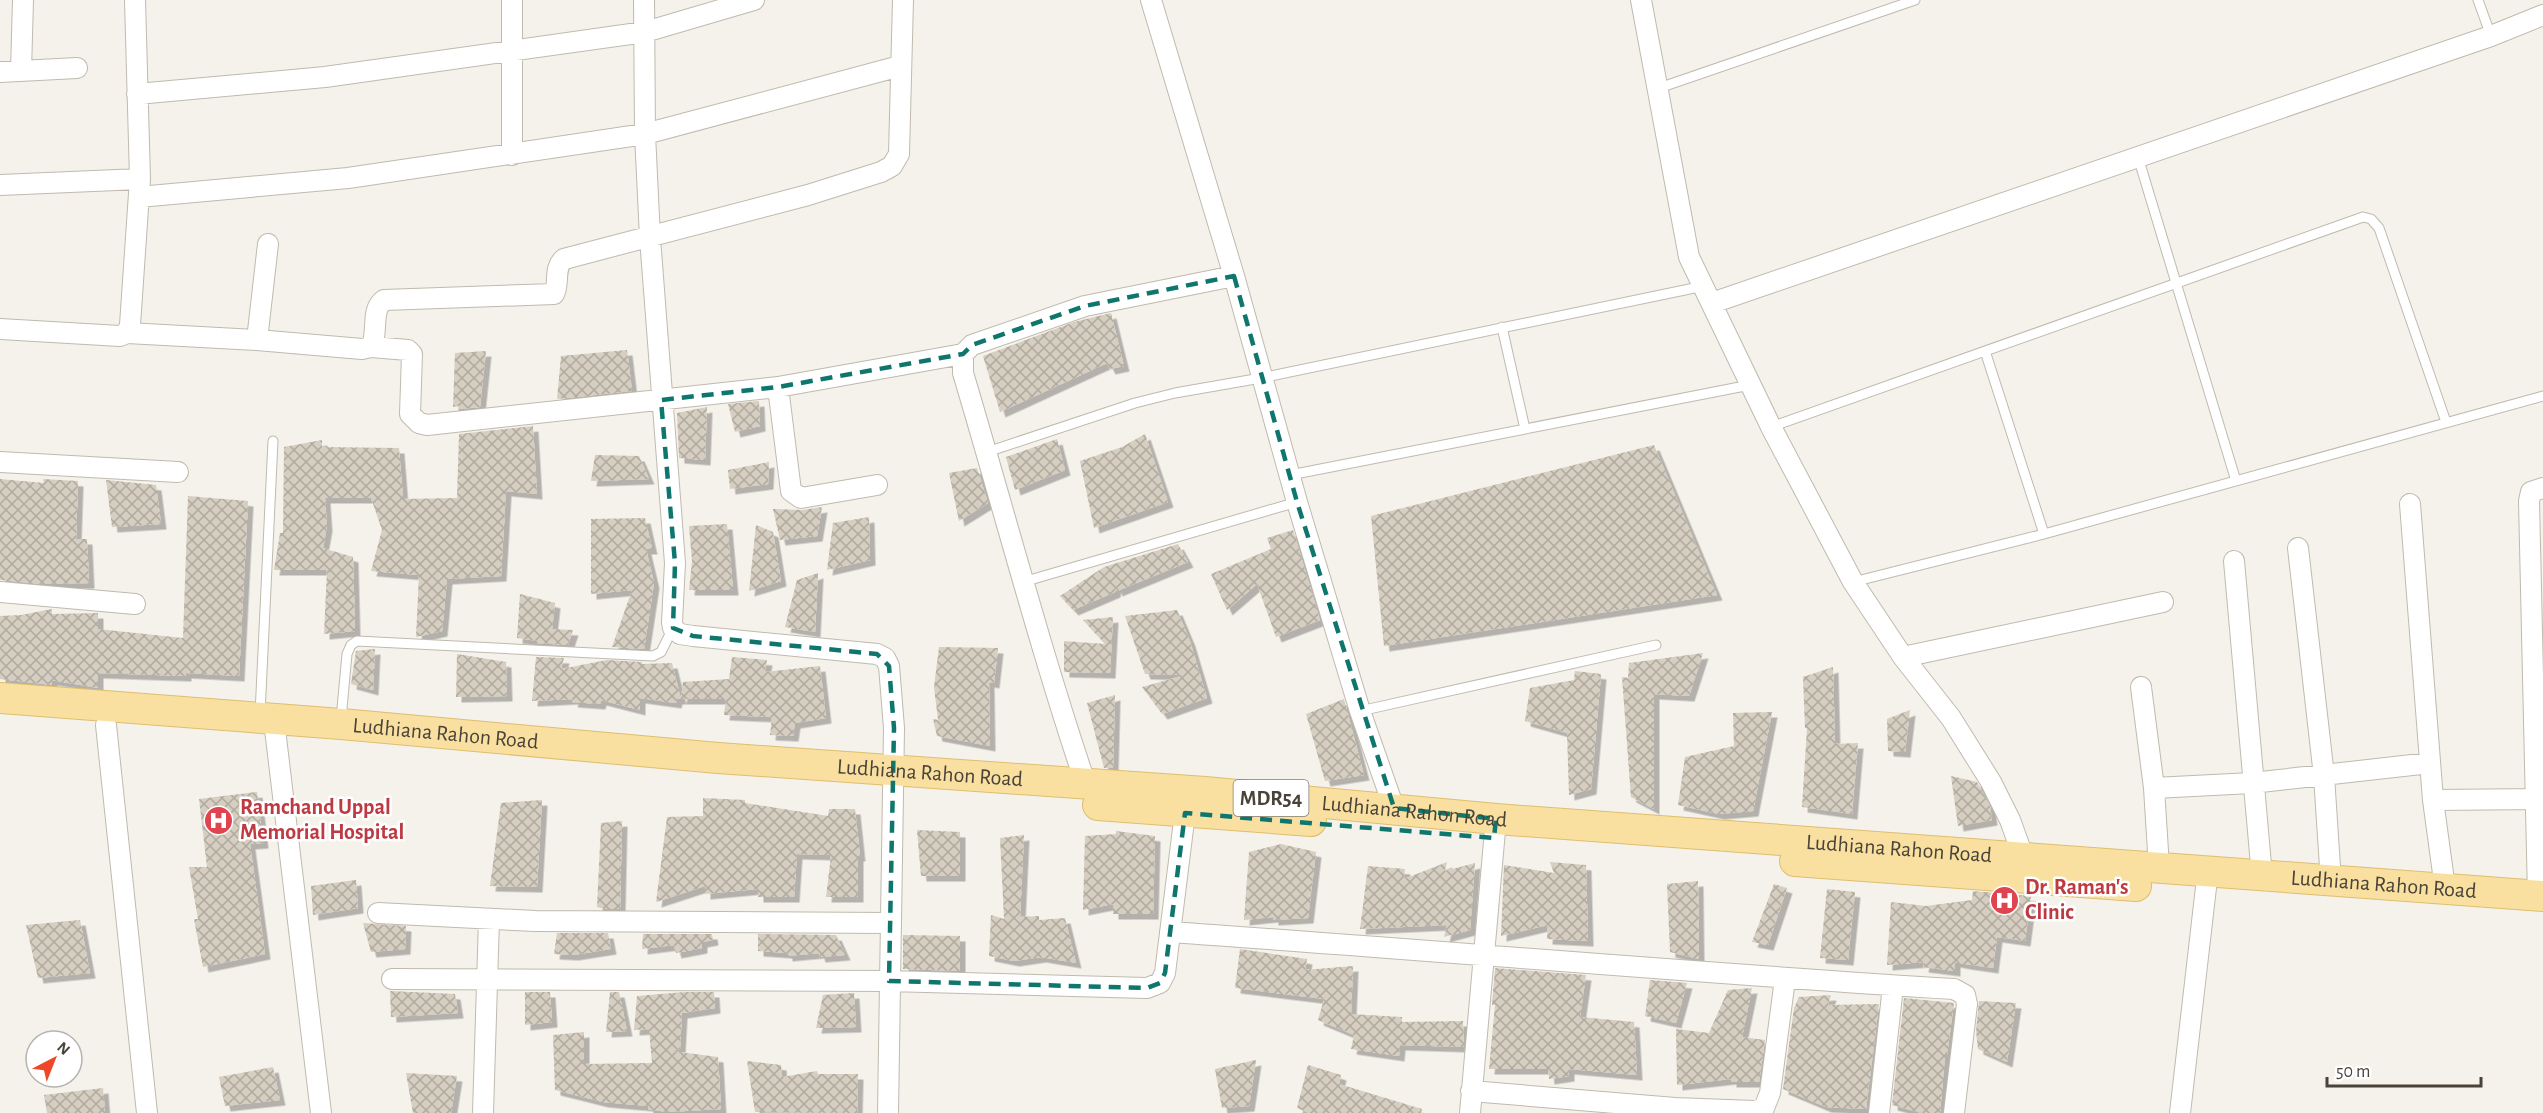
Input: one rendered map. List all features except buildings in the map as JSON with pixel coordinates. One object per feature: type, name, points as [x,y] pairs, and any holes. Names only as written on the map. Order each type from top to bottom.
[{"type":"main road","name":"Ludhiana Rahon Road","points":[[0,698],[717,776],[1086,784],[1394,808],[1495,828]]},
{"type":"main road","name":"Ludhiana Rahon Road","points":[[0,717],[106,725],[341,724],[718,758],[1185,813],[1392,827],[1495,828],[2207,880],[2348,903],[2541,902]]},
{"type":"main road","name":"Ludhiana Rahon Road","points":[[2023,867],[2159,867],[2207,880],[2262,876],[2445,888],[2541,902]]},
{"type":"street","points":[[21,70],[23,0]]},
{"type":"street","points":[[127,333],[130,325],[140,188],[135,0]]},
{"type":"street","points":[[512,0],[512,155]]},
{"type":"street","points":[[644,0],[645,134],[661,400],[675,563],[673,628],[680,633],[693,636],[878,654],[885,658],[889,666],[894,728],[888,1113]]},
{"type":"street","points":[[137,94],[325,77],[645,32],[754,0]]},
{"type":"street","points":[[371,347],[374,341],[379,303],[384,300],[549,295],[557,290],[558,266],[564,259],[808,195],[873,175],[892,166],[899,154],[903,0]]},
{"type":"street","points":[[1151,0],[1234,276],[1296,502],[1360,711],[1394,808]]},
{"type":"street","points":[[1641,0],[1689,257],[1771,428],[1853,582],[1903,657],[1951,718],[1991,782],[2010,820],[2023,867]]},
{"type":"street","points":[[1708,295],[2138,157],[2490,36],[2543,15]]},
{"type":"street","points":[[0,185],[140,188],[348,178],[645,134],[900,66]]},
{"type":"street","points":[[0,72],[77,68]]},
{"type":"street","points":[[257,340],[268,244]]},
{"type":"street","points":[[0,329],[120,336],[127,333],[408,350],[412,354],[410,414],[419,423],[427,424],[778,387],[963,354],[972,345],[1085,306],[1234,276]]},
{"type":"street","points":[[963,354],[963,373],[1053,685],[1086,784]]},
{"type":"street","points":[[778,387],[791,491],[795,495],[801,498],[877,485]]},
{"type":"street","points":[[0,462],[178,472]]},
{"type":"street","points":[[2541,902],[2529,501],[2531,492],[2543,488]]},
{"type":"street","points":[[2410,504],[2433,800],[2445,888]]},
{"type":"street","points":[[2298,548],[2324,776],[2331,882]]},
{"type":"street","points":[[2234,561],[2262,876]]},
{"type":"street","points":[[0,592],[135,604]]},
{"type":"street","points":[[1903,657],[2163,602]]},
{"type":"street","points":[[2141,687],[2154,788],[2159,867]]},
{"type":"street","points":[[106,725],[147,1113]]},
{"type":"street","points":[[270,726],[321,1113]]},
{"type":"street","points":[[2154,788],[2252,783],[2430,763]]},
{"type":"street","points":[[2433,800],[2539,800]]},
{"type":"street","points":[[392,979],[889,981],[1147,988],[1160,983],[1165,973],[1185,813]]},
{"type":"street","points":[[1470,1113],[1495,828]]},
{"type":"street","points":[[2180,1113],[2207,880]]},
{"type":"street","points":[[378,913],[489,919],[890,923]]},
{"type":"street","points":[[483,1113],[489,919]]},
{"type":"street","points":[[1170,932],[1484,954],[1785,979],[1954,989],[1965,995],[1967,1004],[1954,1113]]},
{"type":"street","points":[[1471,1091],[1675,1111],[1754,1111],[1764,1108],[1770,1093],[1785,979]]},
{"type":"street","points":[[1879,1113],[1893,986]]},
{"type":"lane","points":[[1659,88],[1915,0]]},
{"type":"lane","points":[[2478,0],[2490,36]]},
{"type":"lane","points":[[2138,157],[2236,481]]},
{"type":"lane","points":[[1771,428],[2363,217],[2371,219],[2379,228],[2446,422]]},
{"type":"lane","points":[[987,452],[1135,403],[1175,393],[1261,378],[1502,327],[1708,295]]},
{"type":"lane","points":[[1502,327],[1525,429]]},
{"type":"lane","points":[[1985,351],[2044,534]]},
{"type":"lane","points":[[1290,475],[1750,386]]},
{"type":"lane","points":[[1853,582],[2044,534],[2543,396]]},
{"type":"lane","points":[[270,726],[273,441]]},
{"type":"lane","points":[[1023,582],[1296,502]]},
{"type":"lane","points":[[341,724],[347,654],[351,645],[357,641],[653,656],[661,652],[673,628]]},
{"type":"lane","points":[[1360,711],[1656,645]]},
{"type":"highlighted area","points":[[1234,276],[1297,502],[1394,808],[1496,819],[1494,838],[1185,813],[1165,973],[1160,983],[1147,988],[889,981],[894,728],[889,666],[877,654],[693,636],[673,628],[675,563],[661,400],[778,387],[963,354],[972,345],[1085,306]]},
{"type":"place","name":"Ramchand Uppal Memorial Hospital","points":[[219,820]]},
{"type":"place","name":"Dr. Raman's Clinic","points":[[2004,900]]}]
